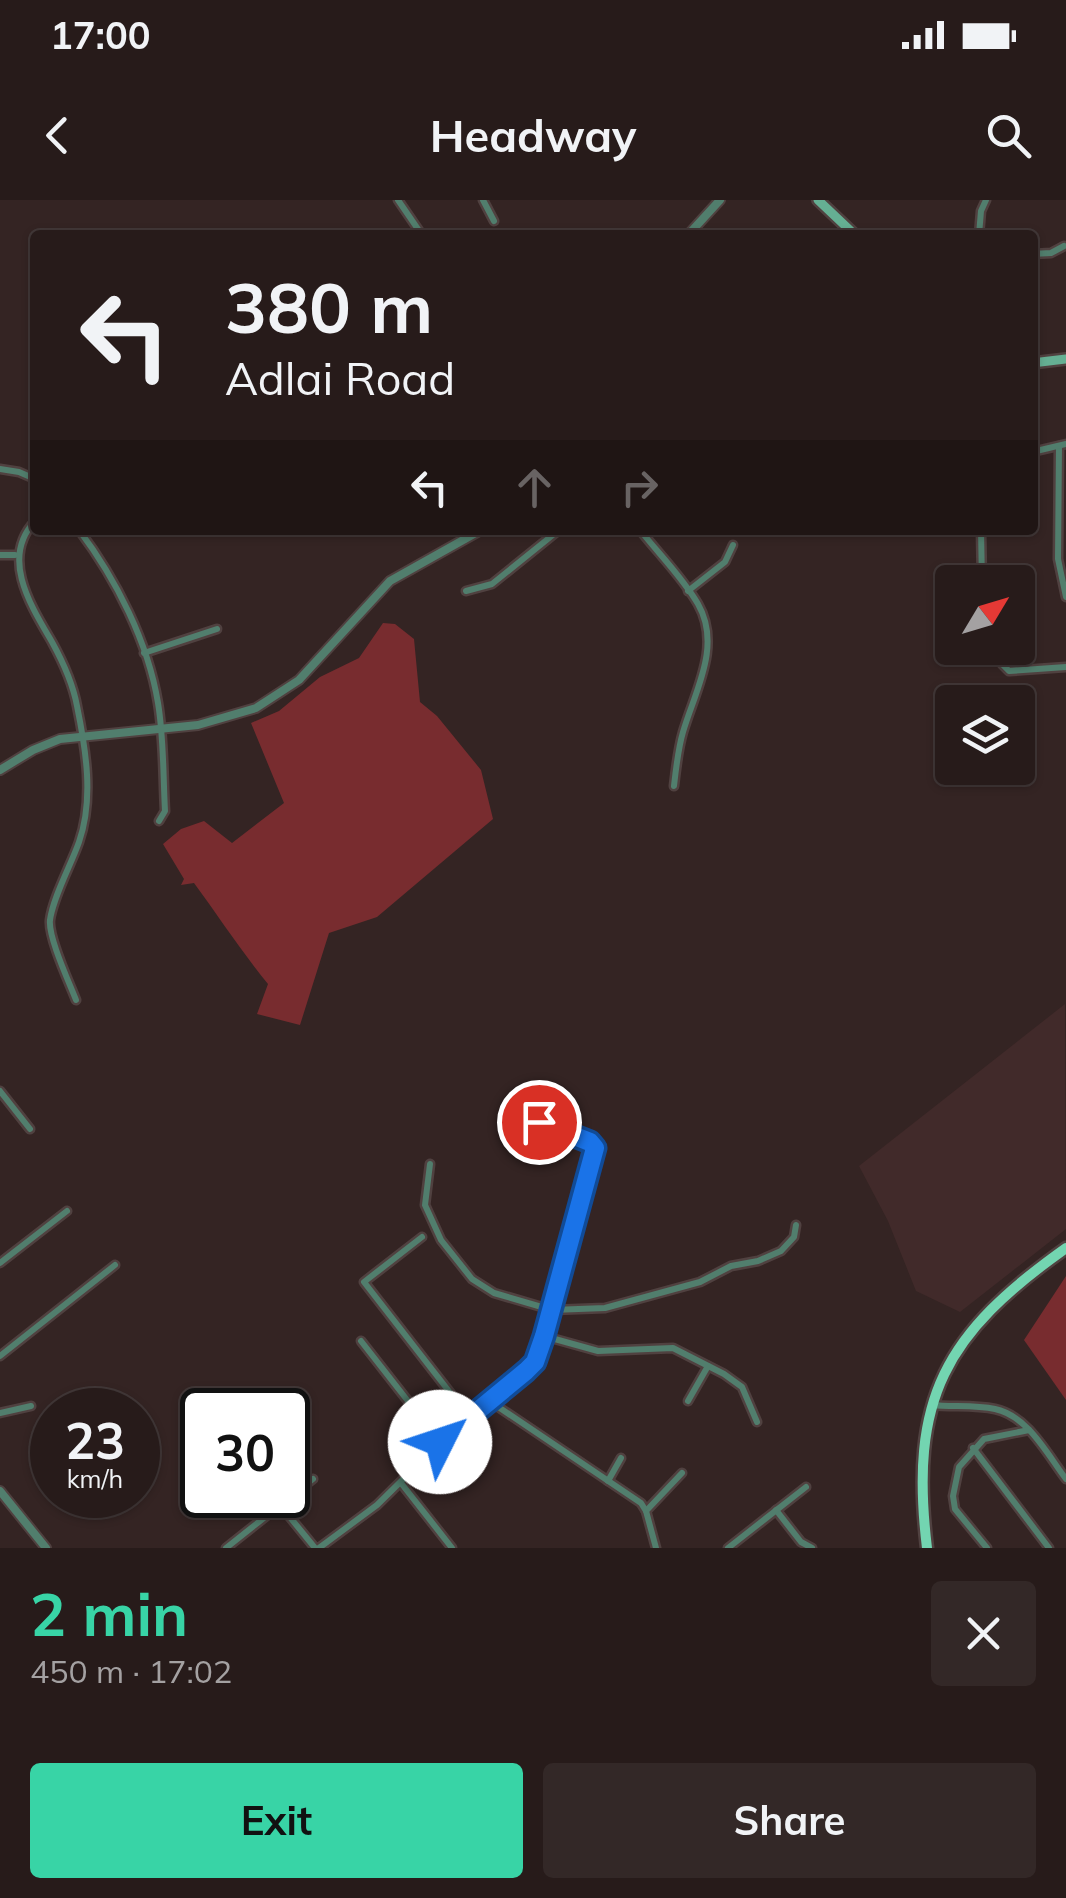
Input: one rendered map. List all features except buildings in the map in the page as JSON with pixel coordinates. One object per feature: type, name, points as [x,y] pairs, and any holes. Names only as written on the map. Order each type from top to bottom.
[{"type":"main road","points":[[818,200],[850,230]]},
{"type":"main road","points":[[1038,362],[1066,359]]},
{"type":"main road","points":[[927,1548],[921,1478],[930,1405],[973,1327],[1005,1293],[1066,1248]]},
{"type":"street","points":[[398,200],[419,230]]},
{"type":"street","points":[[482,200],[494,221]]},
{"type":"street","points":[[693,230],[720,200]]},
{"type":"street","points":[[979,230],[986,200]]},
{"type":"street","points":[[1038,254],[1051,253],[1064,246]]},
{"type":"street","points":[[1062,445],[1058,566],[1066,596]]},
{"type":"street","points":[[0,469],[30,477]]},
{"type":"street","points":[[30,526],[15,555],[17,582],[61,659],[73,690],[82,735],[88,806],[49,923],[76,1000]]},
{"type":"street","points":[[82,535],[112,580],[144,654],[158,700],[165,811],[159,821]]},
{"type":"street","points":[[0,770],[60,739],[227,718],[268,701],[299,680],[390,581],[472,535]]},
{"type":"street","points":[[466,591],[492,584],[553,535]]},
{"type":"street","points":[[644,535],[702,615],[708,649],[682,736],[674,786]]},
{"type":"street","points":[[981,535],[982,565]]},
{"type":"street","points":[[688,591],[727,559],[733,545]]},
{"type":"street","points":[[0,555],[15,555]]},
{"type":"street","points":[[144,654],[217,629]]},
{"type":"street","points":[[1005,665],[1007,670],[1066,668]]},
{"type":"street","points":[[0,1091],[30,1128]]},
{"type":"street","points":[[291,1518],[318,1548],[340,1535],[401,1483],[440,1442],[535,1362],[595,1148],[590,1142],[539,1122]]},
{"type":"street","points":[[430,1164],[425,1205],[441,1240],[472,1278],[494,1292],[552,1310],[605,1308],[700,1282],[730,1266],[758,1261],[780,1251],[794,1237],[796,1225]]},
{"type":"street","points":[[0,1263],[66,1211]]},
{"type":"street","points":[[422,1237],[364,1282],[469,1417]]},
{"type":"street","points":[[0,1356],[115,1266]]},
{"type":"street","points":[[544,1336],[598,1351],[673,1348],[742,1388],[757,1422]]},
{"type":"street","points":[[361,1341],[440,1442]]},
{"type":"street","points":[[688,1400],[708,1366]]},
{"type":"street","points":[[488,1400],[641,1503],[656,1548]]},
{"type":"street","points":[[930,1405],[995,1409],[1014,1417],[1029,1430],[1066,1479]]},
{"type":"street","points":[[0,1413],[30,1406]]},
{"type":"street","points":[[987,1548],[955,1509],[953,1496],[959,1467],[984,1439],[1029,1430]]},
{"type":"street","points":[[973,1448],[1049,1548]]},
{"type":"street","points":[[608,1481],[621,1458]]},
{"type":"street","points":[[646,1511],[682,1473]]},
{"type":"street","points":[[401,1483],[452,1548]]},
{"type":"street","points":[[728,1548],[806,1487]]},
{"type":"street","points":[[0,1491],[46,1548]]},
{"type":"street","points":[[776,1510],[801,1542],[812,1548]]},
{"type":"street","points":[[226,1548],[264,1518]]},
{"type":"shaded area","points":[[383,623],[395,624],[414,639],[420,702],[437,716],[481,770],[493,819],[377,917],[329,933],[300,1025],[257,1014],[268,984],[194,883],[181,885],[184,879],[163,844],[181,829],[204,821],[232,843],[284,803],[251,723],[279,711],[320,677],[359,658]]},
{"type":"shaded area","points":[[1065,1004],[1066,1229],[960,1312],[916,1291],[888,1221],[859,1166]]},
{"type":"shaded area","points":[[1066,1276],[1066,1400],[1024,1340]]},
{"type":"route","points":[[440,1442],[535,1362],[544,1336],[595,1148],[590,1142],[539,1122]]}]
